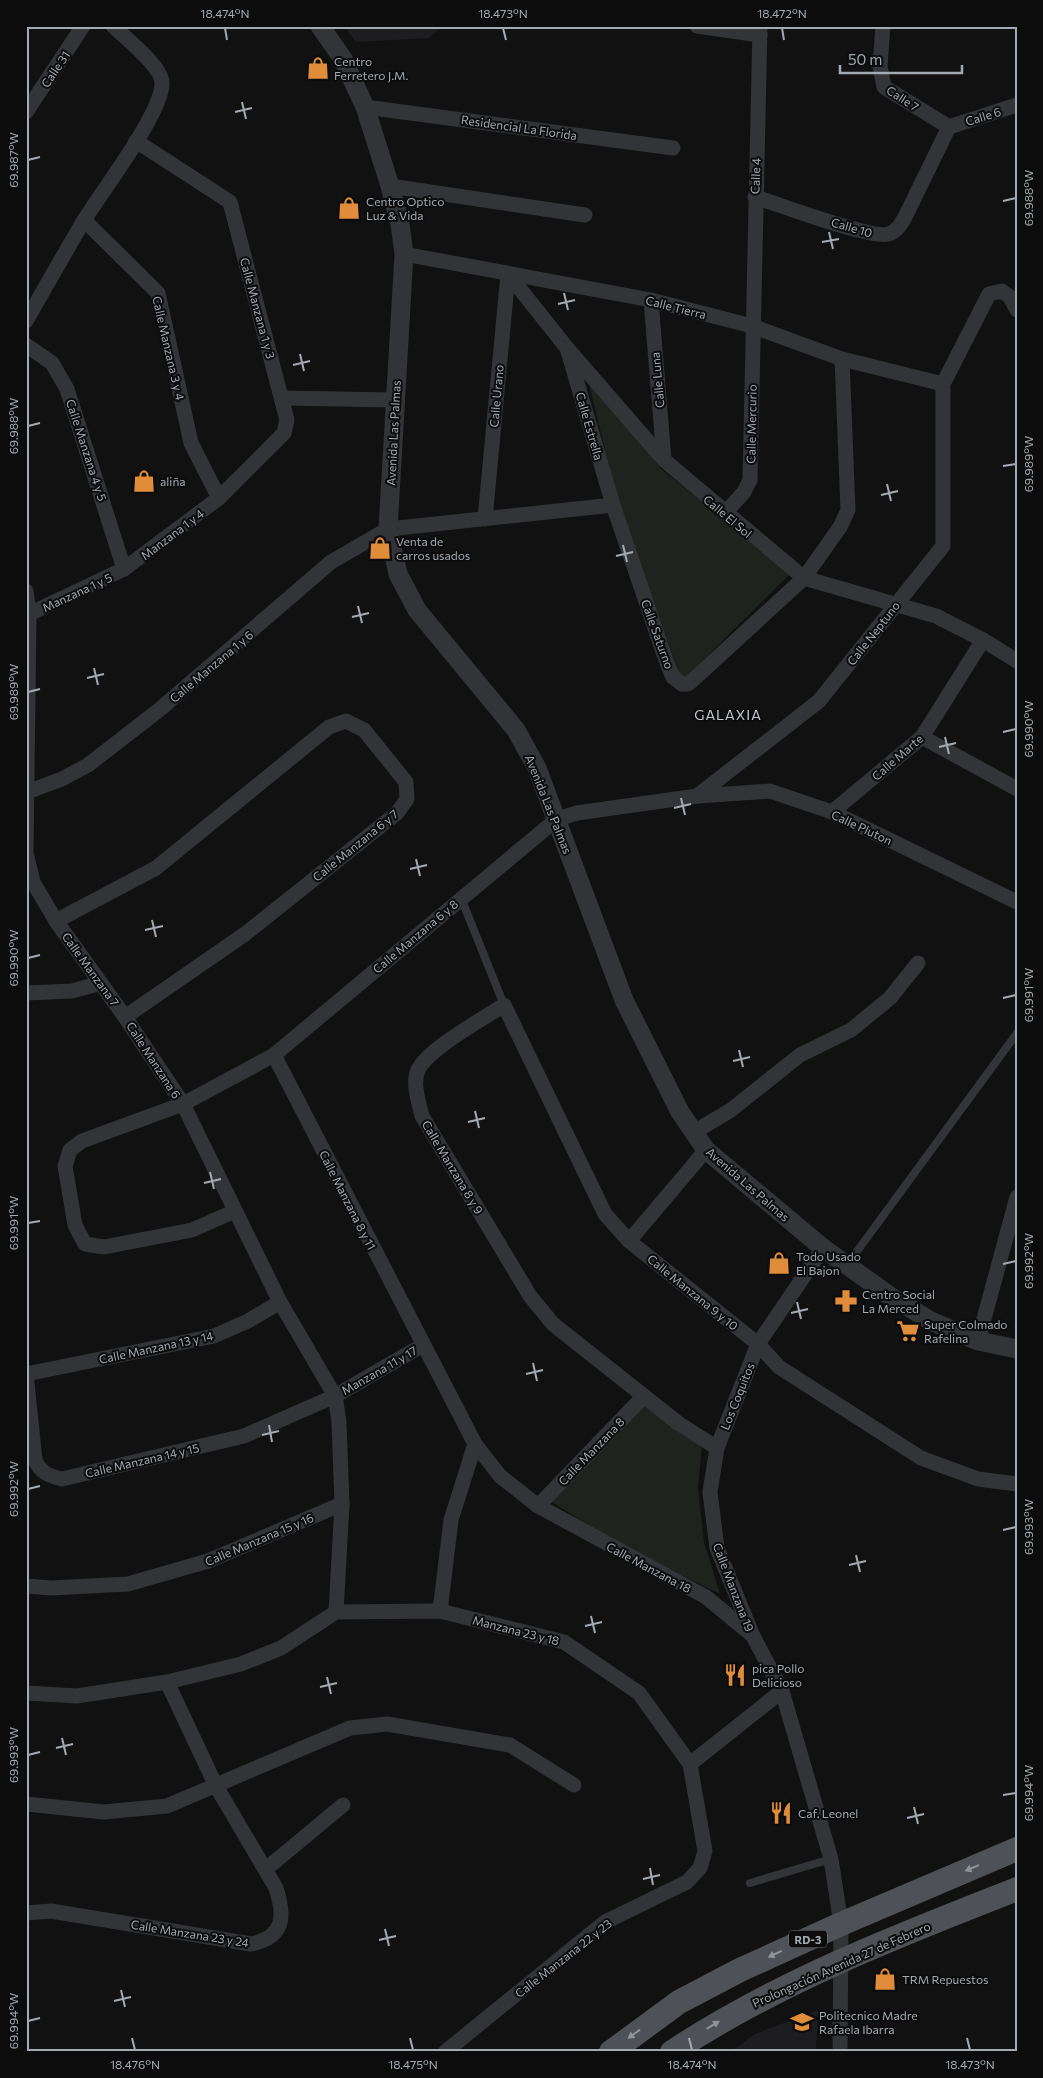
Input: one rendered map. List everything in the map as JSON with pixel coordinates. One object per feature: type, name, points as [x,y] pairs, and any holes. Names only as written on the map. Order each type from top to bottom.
[{"type":"main road","name":"RD-3","points":[[611,2052],[679,2002],[841,1924],[1017,1849]]},
{"type":"main road","name":"Prolongación Avenida 27 de Febrero","points":[[672,2052],[711,2026],[758,2000],[840,1962],[1017,1889]]},
{"type":"street","name":"Calle 31","points":[[26,112],[84,26]]},
{"type":"street","points":[[26,321],[84,220],[136,141],[160,97],[162,81],[155,66],[113,26]]},
{"type":"street","name":"Avenida Las Palmas","points":[[320,26],[343,59],[365,107],[400,224],[404,254],[388,529],[398,574],[418,610],[516,730],[537,768],[624,1000],[680,1112],[706,1150],[823,1248],[847,1265],[930,1321],[978,1341],[1017,1349]]},
{"type":"street","points":[[697,26],[760,31]]},
{"type":"street","name":"Calle 7","points":[[883,26],[880,66],[884,87],[949,127]]},
{"type":"street","name":"Calle 4","points":[[752,326],[760,31]]},
{"type":"street","name":"Calle 6","points":[[949,127],[1017,105]]},
{"type":"street","name":"Residencial La Florida","points":[[365,107],[673,148]]},
{"type":"street","name":"Calle 10","points":[[754,197],[868,233],[890,234],[898,229],[905,217],[949,127]]},
{"type":"street","name":"Calle Manzana 1 y 3","points":[[136,141],[230,202],[282,398],[287,420],[284,433],[219,498]]},
{"type":"street","points":[[390,186],[585,216]]},
{"type":"street","name":"Calle Manzana 3 y 4","points":[[84,220],[158,293],[191,442],[219,498]]},
{"type":"street","name":"Calle Tierra","points":[[404,254],[651,300],[752,326],[842,359],[943,384]]},
{"type":"street","name":"Calle El Sol","points":[[508,274],[567,348],[664,460],[725,514],[804,578],[936,616],[983,640],[1017,662]]},
{"type":"street","name":"Calle Urano","points":[[484,519],[508,274]]},
{"type":"street","name":"Calle Neptuno","points":[[557,819],[577,813],[697,796],[819,702],[943,546],[943,384],[989,294],[1002,291],[1010,297],[1017,310]]},
{"type":"street","name":"Calle Luna","points":[[651,300],[664,460]]},
{"type":"street","name":"Calle Mercurio","points":[[725,514],[744,492],[750,480],[752,326]]},
{"type":"street","name":"Calle Manzana 4 y 5","points":[[26,345],[52,363],[67,389],[124,569]]},
{"type":"street","name":"Calle Estrella","points":[[567,348],[613,505]]},
{"type":"street","name":"Calle Saturno","points":[[613,505],[667,664],[673,677],[682,684],[688,684],[804,578],[840,527],[848,510],[842,359]]},
{"type":"street","points":[[282,398],[395,400]]},
{"type":"street","name":"Manzana 1 y 4","points":[[124,569],[219,498]]},
{"type":"street","points":[[388,529],[613,505]]},
{"type":"street","name":"Calle Manzana 1 y 6","points":[[27,792],[62,779],[88,765],[166,703],[331,562],[388,529]]},
{"type":"street","name":"Manzana 1 y 5","points":[[29,614],[124,569]]},
{"type":"street","points":[[26,591],[29,614],[26,853],[34,882],[56,921]]},
{"type":"street","name":"Calle Marte","points":[[832,812],[922,737],[983,640]]},
{"type":"street","name":"Calle Manzana 6 y 7","points":[[56,921],[156,868],[329,727],[346,721],[364,730],[406,782],[407,799],[398,813],[245,934],[125,1017]]},
{"type":"street","points":[[922,737],[1017,790]]},
{"type":"street","name":"Calle Pluton","points":[[697,796],[770,791],[832,812],[1017,902]]},
{"type":"street","name":"Calle Manzana 6 y 8","points":[[235,1211],[192,1230],[104,1247],[85,1244],[75,1225],[64,1166],[70,1150],[82,1140],[183,1104],[274,1055],[461,897],[557,819]]},
{"type":"street","name":"Calle Manzana 7","points":[[56,921],[125,1017]]},
{"type":"street","points":[[694,1132],[731,1110],[800,1055],[851,1030],[890,998],[918,962]]},
{"type":"street","points":[[26,993],[72,991],[101,983]]},
{"type":"street","points":[[504,1005],[605,1214],[629,1241],[706,1150]]},
{"type":"street","name":"Calle Manzana 8 y 9","points":[[504,1005],[429,1055],[418,1071],[417,1094],[422,1116],[530,1296],[553,1324],[678,1423],[717,1448]]},
{"type":"street","name":"Calle Manzana 6","points":[[125,1017],[183,1104],[280,1302],[335,1396]]},
{"type":"street","name":"Calle Manzana 8 y 11","points":[[274,1055],[475,1444]]},
{"type":"street","points":[[978,1341],[1017,1197]]},
{"type":"street","name":"Calle Manzana 9 y 10","points":[[629,1241],[758,1344],[779,1367],[921,1458],[978,1479],[1017,1484]]},
{"type":"street","name":"Los Coquitos","points":[[717,1448],[758,1344],[823,1248]]},
{"type":"street","name":"Calle Manzana 13 y 14","points":[[26,1374],[214,1336],[248,1321],[280,1302]]},
{"type":"street","name":"Manzana 11 y 17","points":[[335,1396],[423,1345]]},
{"type":"street","name":"Calle Manzana 14 y 15","points":[[26,1374],[34,1460],[40,1470],[49,1476],[62,1479],[244,1436],[335,1396]]},
{"type":"street","points":[[26,1693],[77,1696],[167,1682],[241,1664],[281,1648],[336,1612],[342,1504],[339,1422],[335,1396]]},
{"type":"street","name":"Calle Manzana 8","points":[[538,1506],[644,1396]]},
{"type":"street","points":[[440,1611],[451,1520],[475,1444]]},
{"type":"street","name":"Calle Manzana 18","points":[[475,1444],[500,1476],[538,1506],[706,1597],[753,1636]]},
{"type":"street","name":"Calle Manzana 19","points":[[717,1448],[710,1492],[717,1548],[753,1636],[782,1691],[831,1859],[841,1924],[840,2052]]},
{"type":"street","name":"Calle Manzana 15 y 16","points":[[26,1586],[51,1588],[128,1584],[208,1562],[342,1504]]},
{"type":"street","name":"Manzana 23 y 18","points":[[336,1612],[440,1611],[564,1642],[639,1693],[690,1764]]},
{"type":"street","name":"Calle Manzana 23 y 24","points":[[26,1913],[51,1911],[251,1944],[267,1940],[279,1928],[282,1906],[276,1888],[216,1786],[167,1682]]},
{"type":"street","points":[[690,1764],[782,1691]]},
{"type":"street","points":[[26,1804],[104,1812],[167,1806],[350,1728],[387,1724],[510,1745],[574,1784]]},
{"type":"street","name":"Calle Manzana 22 y 23","points":[[445,2052],[605,1922],[687,1882],[700,1868],[705,1851],[690,1764]]},
{"type":"street","points":[[266,1869],[343,1805]]},
{"type":"lane","points":[[461,897],[504,1005]]},
{"type":"lane","points":[[847,1265],[1017,1033]]},
{"type":"lane","points":[[750,1883],[831,1859]]},
{"type":"shaded area","points":[[344,26],[442,26],[429,38],[356,42]]},
{"type":"shaded area","points":[[587,376],[661,469],[791,573],[682,681],[618,503]]},
{"type":"shaded area","points":[[646,1401],[702,1445],[698,1488],[704,1542],[720,1594],[617,1543],[552,1502]]},
{"type":"shaded area","name":"Politecnico Madre Rafaela Ibarra","points":[[818,2010],[816,2052],[730,2052],[755,2034]]},
{"type":"place","name":"Centro Ferretero J.M.","points":[[318,68]]},
{"type":"place","name":"Centro Optico Luz & Vida","points":[[349,208]]},
{"type":"place","name":"aliña","points":[[144,481]]},
{"type":"place","name":"Venta de carros usados","points":[[380,548]]},
{"type":"place","name":"Todo Usado El Bajon","points":[[779,1263]]},
{"type":"place","name":"Centro Social La Merced","points":[[846,1301]]},
{"type":"place","name":"Super Colmado Rafelina","points":[[908,1331]]},
{"type":"place","name":"pica Pollo Delicioso","points":[[735,1675]]},
{"type":"place","name":"Caf. Leonel","points":[[781,1813]]},
{"type":"place","name":"TRM Repuestos","points":[[885,1979]]},
{"type":"place","name":"Politecnico Madre Rafaela Ibarra","points":[[802,2022]]},
{"type":"district","name":"GALAXIA","points":[[728,714]]}]
